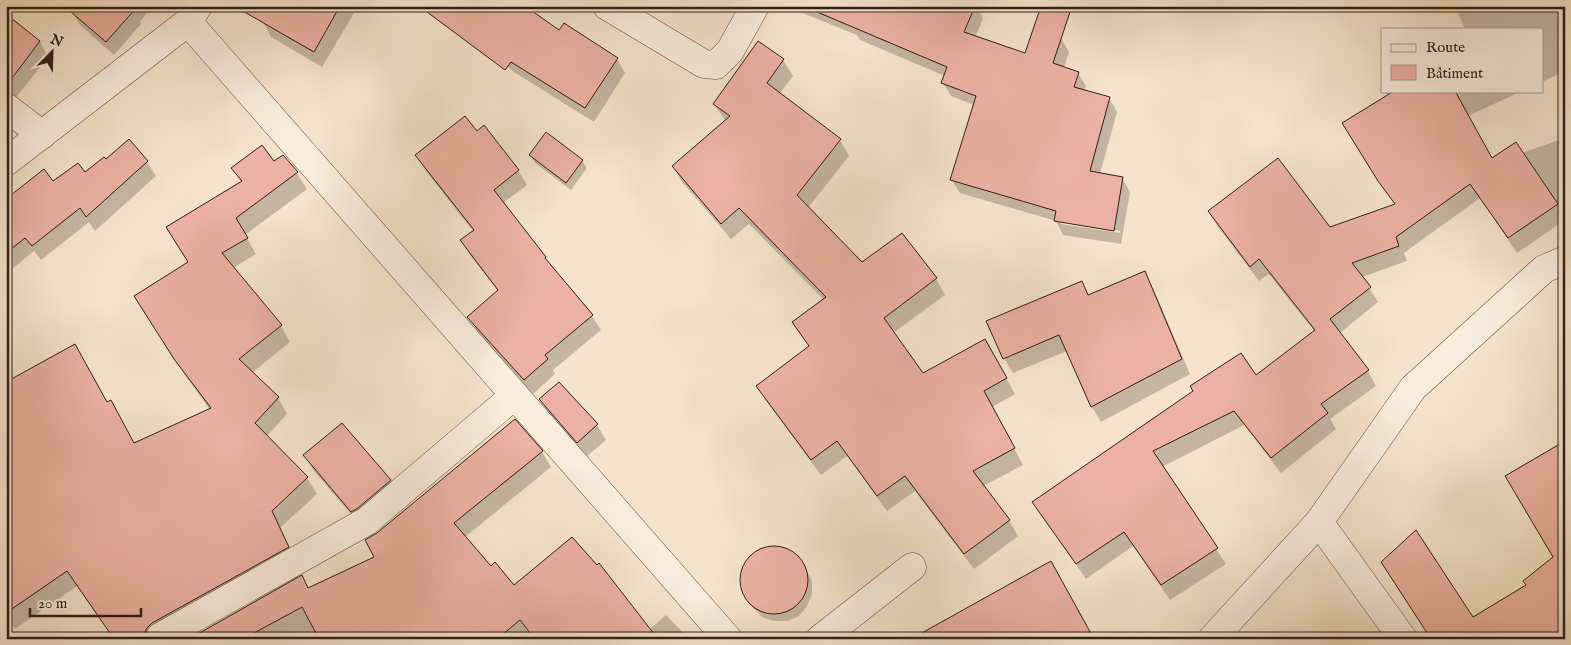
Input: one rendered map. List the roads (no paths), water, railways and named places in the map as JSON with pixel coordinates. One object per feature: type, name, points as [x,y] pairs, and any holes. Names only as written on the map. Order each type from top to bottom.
[{"type":"street","points":[[608,6],[704,64],[716,65],[730,51],[755,6]]},
{"type":"street","points":[[6,162],[193,14],[515,395],[728,639]]},
{"type":"street","points":[[6,107],[42,135]]},
{"type":"street","points":[[1212,639],[1319,522],[1413,388],[1544,269],[1565,260]]},
{"type":"street","points":[[160,637],[368,521],[515,395]]},
{"type":"street","points":[[1319,522],[1403,639]]},
{"type":"street","points":[[820,639],[912,568]]}]
